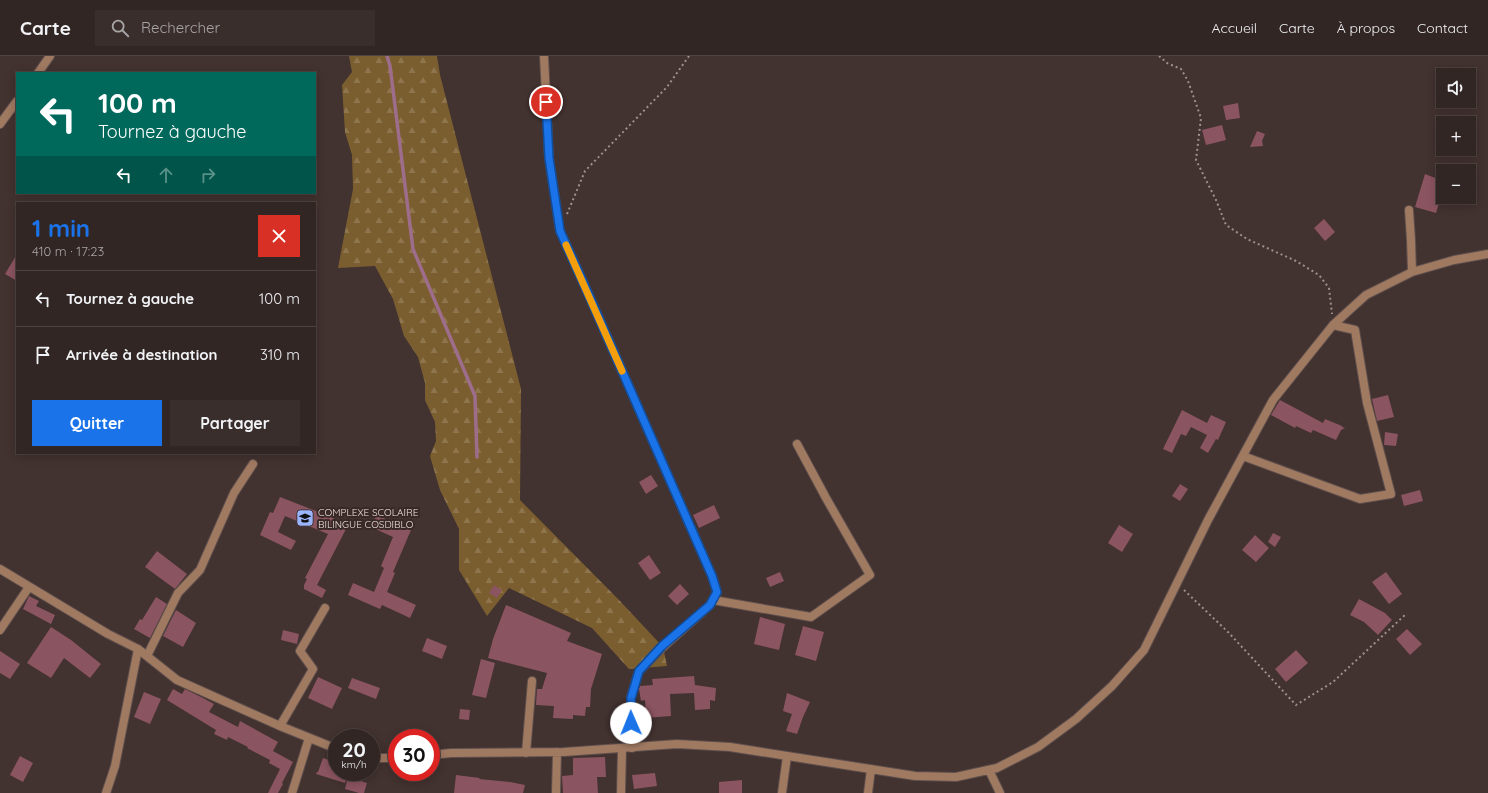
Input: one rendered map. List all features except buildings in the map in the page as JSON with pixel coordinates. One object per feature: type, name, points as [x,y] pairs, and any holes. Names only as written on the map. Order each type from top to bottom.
[{"type":"street","points":[[39,72],[50,56]]},
{"type":"street","points":[[544,56],[549,158],[560,231],[712,576],[717,592],[710,605],[662,646],[639,671],[631,698],[632,748]]},
{"type":"street","points":[[0,124],[16,102]]},
{"type":"street","points":[[1409,210],[1412,272]]},
{"type":"street","points":[[440,754],[557,752],[684,744],[730,747],[915,776],[956,777],[997,768],[1038,747],[1076,719],[1112,686],[1144,650],[1177,583],[1273,400],[1333,325],[1366,295],[1412,272],[1454,260],[1488,254]]},
{"type":"street","points":[[1243,456],[1360,499],[1391,494],[1367,403],[1355,330],[1333,325]]},
{"type":"street","points":[[713,600],[811,617],[870,575],[797,444]]},
{"type":"street","points":[[147,656],[178,593],[200,570],[234,493],[253,464]]},
{"type":"street","points":[[0,569],[29,588],[108,634],[138,649],[177,680],[280,726],[328,745]]},
{"type":"street","points":[[0,630],[29,588]]},
{"type":"street","points":[[280,726],[313,669],[300,651],[325,608]]},
{"type":"street","points":[[106,793],[115,766],[138,649]]},
{"type":"street","points":[[526,753],[532,681]]},
{"type":"street","points":[[292,793],[310,738]]},
{"type":"street","points":[[621,793],[622,749]]},
{"type":"street","points":[[556,793],[557,752]]},
{"type":"street","points":[[782,793],[787,756]]},
{"type":"street","points":[[868,793],[871,769]]},
{"type":"street","points":[[989,770],[1000,793]]},
{"type":"path","points":[[560,231],[585,170],[667,87],[689,56]]},
{"type":"path","points":[[1159,56],[1167,63],[1181,69],[1188,81],[1201,118],[1196,160],[1216,200],[1226,225],[1247,239],[1296,261],[1319,275],[1329,288],[1333,325]]},
{"type":"path","points":[[1177,583],[1228,632],[1296,705],[1333,682],[1406,614]]},
{"type":"green space","points":[[349,56],[437,56],[440,75],[521,389],[520,500],[620,601],[663,647],[667,666],[629,669],[592,628],[509,588],[487,616],[459,570],[459,529],[440,490],[430,456],[436,441],[435,422],[425,400],[425,383],[418,357],[404,336],[393,299],[375,266],[338,268],[353,189],[352,155],[345,132],[342,85],[352,72]]},
{"type":"waterway","points":[[387,56],[390,66],[413,249],[475,396],[477,457]]},
{"type":"slow traffic","points":[[566,245],[622,371]]},
{"type":"place","name":"COMPLEXE SCOLAIRE BILINGUE COSDIBLO","points":[[305,518]]},
{"type":"route","points":[[546,102],[549,158],[560,231],[712,576],[717,592],[710,605],[662,646],[639,671],[631,698],[631,723]]}]
